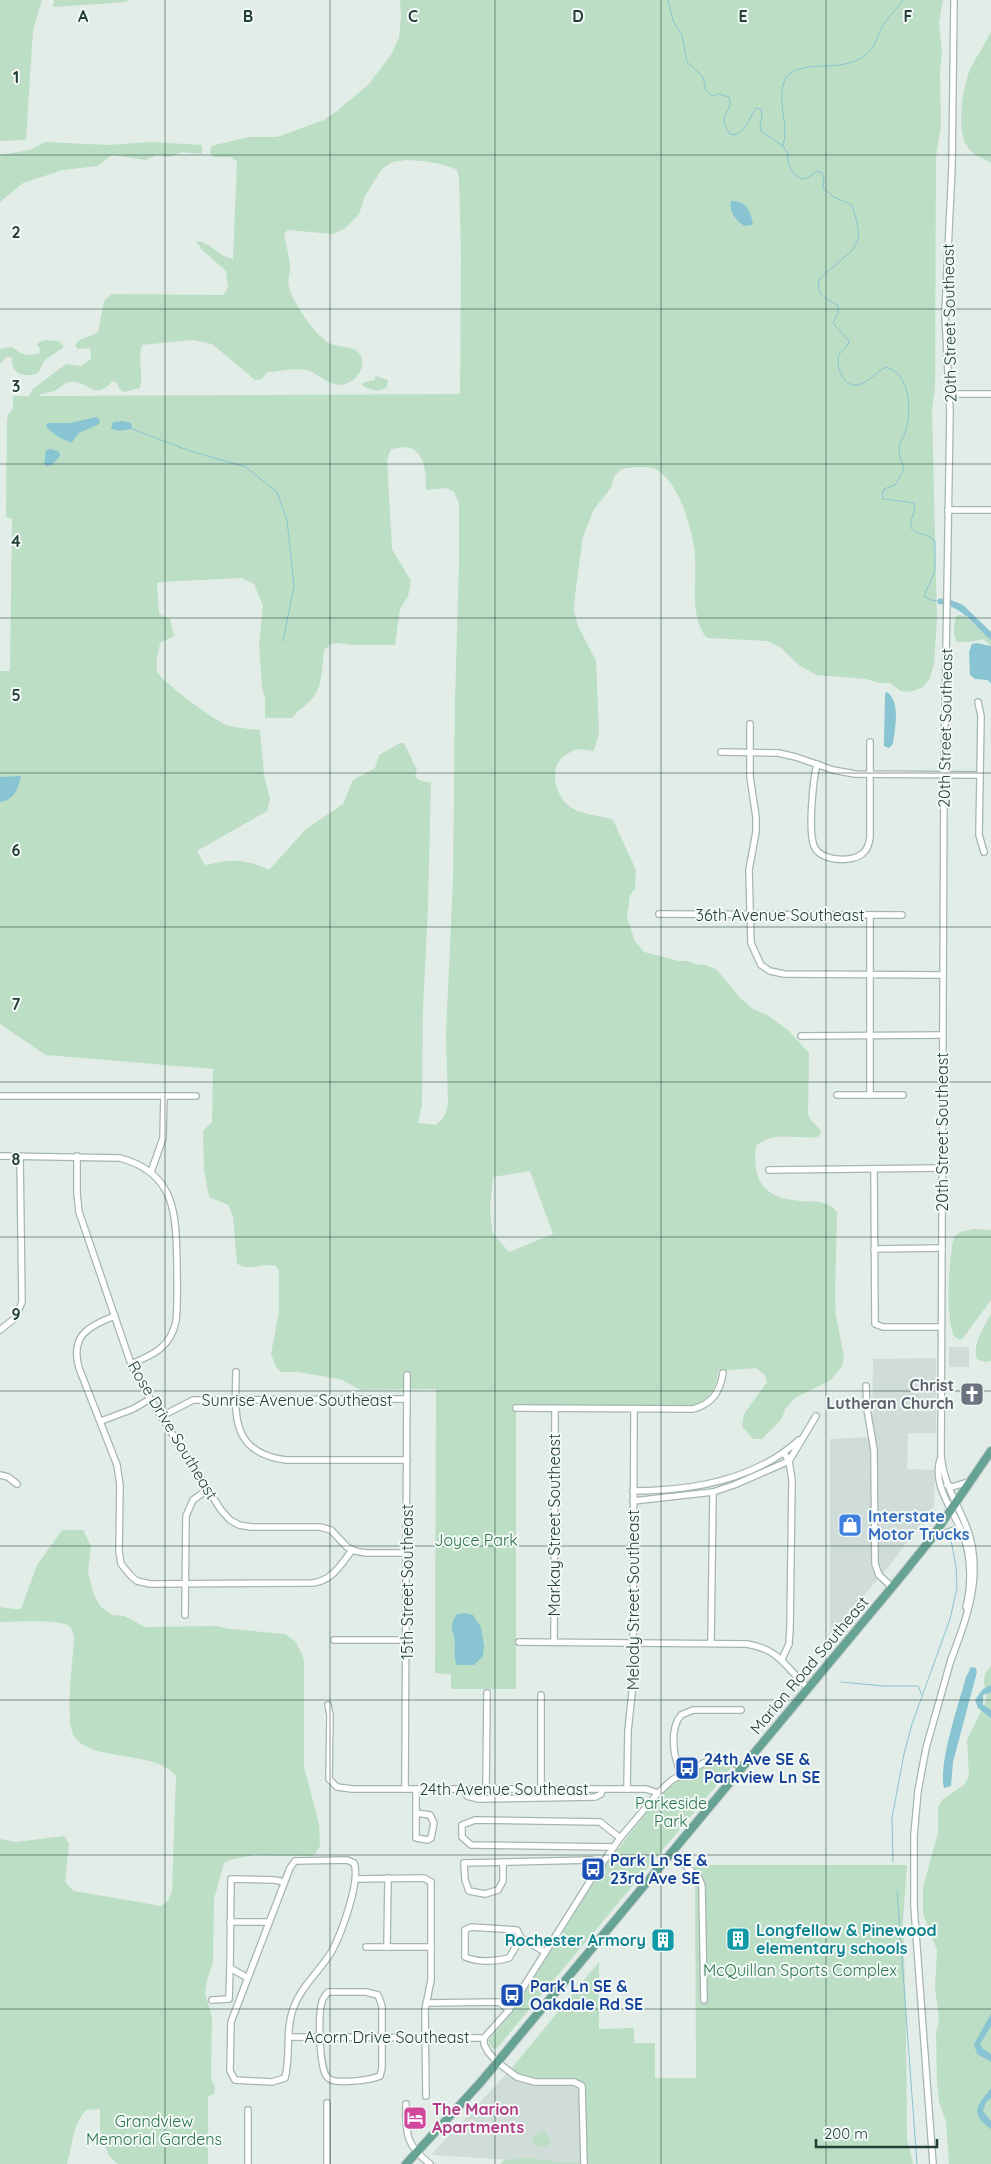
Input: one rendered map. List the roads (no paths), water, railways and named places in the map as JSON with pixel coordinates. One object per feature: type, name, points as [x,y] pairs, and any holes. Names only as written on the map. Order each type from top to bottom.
[{"type":"main road","name":"Marion Road Southeast","points":[[406,2164],[497,2062],[892,1587],[931,1539],[991,1451]]},
{"type":"street","name":"20th Street Southeast","points":[[933,2164],[914,1906],[914,1835],[918,1791],[926,1748],[969,1590],[968,1557],[942,1472],[941,1455],[944,775],[950,394],[945,313],[952,167],[954,0]]},
{"type":"street","points":[[950,394],[991,394]]},
{"type":"street","points":[[948,510],[991,510]]},
{"type":"street","points":[[978,702],[981,716],[979,836],[984,852]]},
{"type":"street","points":[[750,724],[750,777],[756,817],[756,832],[750,870],[751,943],[761,965],[770,971],[784,974],[943,975]]},
{"type":"street","points":[[817,764],[813,781],[812,835],[814,847],[820,854],[829,858],[851,858],[862,855],[868,848],[870,742]]},
{"type":"street","points":[[721,752],[778,754],[796,757],[833,770],[870,775],[980,776]]},
{"type":"street","name":"36th Avenue Southeast","points":[[659,914],[902,915]]},
{"type":"street","points":[[870,915],[870,1095]]},
{"type":"street","points":[[801,1036],[942,1035]]},
{"type":"street","points":[[837,1095],[903,1095]]},
{"type":"street","points":[[0,1096],[196,1096]]},
{"type":"street","points":[[151,1172],[163,1138],[164,1096]]},
{"type":"street","points":[[0,1156],[120,1158],[151,1172],[167,1192],[175,1212],[176,1223],[177,1313],[175,1329],[167,1344],[153,1355],[131,1364]]},
{"type":"street","points":[[0,1330],[15,1318],[22,1302],[20,1156]]},
{"type":"street","name":"Rose Drive Southeast","points":[[77,1156],[79,1212],[131,1364],[150,1399],[221,1510],[235,1523],[251,1527],[327,1528],[335,1533],[352,1550]]},
{"type":"street","points":[[769,1170],[942,1168]]},
{"type":"street","points":[[874,1169],[874,1318],[876,1325],[883,1327],[941,1327]]},
{"type":"street","points":[[874,1248],[942,1248]]},
{"type":"street","points":[[115,1316],[88,1328],[81,1337],[77,1349],[79,1368],[101,1421],[119,1475],[119,1551],[124,1569],[132,1577],[144,1583],[319,1582],[339,1568],[352,1550],[366,1553],[407,1553]]},
{"type":"street","points":[[236,1372],[235,1415],[240,1432],[256,1451],[270,1458],[286,1460],[407,1460]]},
{"type":"street","points":[[516,1408],[685,1409],[700,1407],[712,1400],[717,1394],[723,1373]]},
{"type":"street","name":"15th Street Southeast","points":[[406,1789],[408,1375]]},
{"type":"street","points":[[866,1386],[867,1410],[874,1450],[875,1564],[879,1575],[892,1587]]},
{"type":"street","points":[[101,1421],[133,1409],[150,1399]]},
{"type":"street","name":"Sunrise Avenue Southeast","points":[[162,1416],[193,1400],[407,1399]]},
{"type":"street","name":"Markay Street Southeast","points":[[554,1642],[555,1408]]},
{"type":"street","name":"Melody Street Southeast","points":[[628,1789],[628,1731],[633,1690],[634,1409]]},
{"type":"street","points":[[633,1501],[713,1492],[734,1486],[789,1461],[816,1416]]},
{"type":"street","points":[[633,1491],[680,1489],[713,1483],[760,1466],[784,1453],[803,1436]]},
{"type":"street","points":[[782,1659],[788,1648],[790,1634],[792,1480],[789,1461],[784,1453]]},
{"type":"street","name":"20th Street Southeast","points":[[941,1455],[938,1480],[954,1507],[972,1546],[975,1580],[969,1608],[951,1660]]},
{"type":"street","points":[[0,1475],[8,1477],[18,1484]]},
{"type":"street","points":[[947,1485],[952,1487],[971,1482]]},
{"type":"street","points":[[185,1615],[186,1516],[193,1500],[208,1489]]},
{"type":"street","points":[[711,1643],[713,1492]]},
{"type":"street","points":[[931,1539],[952,1530],[962,1534]]},
{"type":"street","points":[[334,1640],[406,1640]]},
{"type":"street","points":[[519,1642],[711,1643],[760,1646],[782,1659],[792,1673],[808,1688]]},
{"type":"street","points":[[486,1789],[487,1693]]},
{"type":"street","points":[[541,1695],[541,1798]]},
{"type":"street","name":"24th Avenue Southeast","points":[[328,1705],[330,1715],[329,1779],[332,1784],[344,1789],[649,1789],[658,1793]]},
{"type":"street","points":[[682,1774],[677,1766],[675,1755],[675,1727],[681,1715],[693,1710],[741,1710]]},
{"type":"street","points":[[584,2164],[582,2086],[574,2082],[522,2080],[497,2062],[485,2047],[484,2038],[509,2010],[620,1838],[658,1793],[682,1774],[716,1757],[726,1758],[742,1768]]},
{"type":"street","points":[[416,1789],[416,1813],[416,1838],[428,1840],[431,1838],[434,1823],[430,1814],[416,1813]]},
{"type":"street","points":[[464,1789],[464,1793],[472,1798],[595,1797],[601,1794],[602,1790]]},
{"type":"street","points":[[614,1847],[471,1845],[462,1837],[462,1825],[475,1820],[600,1822],[620,1838]]},
{"type":"street","points":[[671,1852],[699,1878],[702,1886],[704,2000]]},
{"type":"street","points":[[347,1860],[354,1863],[357,1879],[351,1902],[332,1951],[305,1987],[293,2009],[285,2078],[272,2082],[235,2080],[230,2071],[232,2022],[284,1882],[295,1861],[347,1860]]},
{"type":"street","points":[[503,1862],[503,1881],[498,1890],[485,1894],[469,1891],[465,1880],[464,1863],[503,1862],[591,1860],[602,1865]]},
{"type":"street","points":[[387,1947],[388,1878]]},
{"type":"street","points":[[357,1879],[424,1878],[431,1882],[431,1980],[426,2003],[425,2036],[426,2096]]},
{"type":"street","points":[[212,2000],[229,1999],[231,1879],[284,1882]]},
{"type":"street","points":[[230,1922],[269,1922]]},
{"type":"street","points":[[521,1938],[510,1958],[498,1961],[475,1961],[465,1957],[465,1930],[471,1927],[512,1928],[517,1930],[521,1938],[545,1952]]},
{"type":"street","points":[[366,1947],[431,1947]]},
{"type":"street","points":[[230,1968],[248,1978]]},
{"type":"street","points":[[328,1992],[366,1992],[378,1995],[382,2006],[382,2068],[380,2076],[372,2080],[333,2081],[326,2077],[322,2069],[321,2037],[322,2001],[328,1992]]},
{"type":"street","points":[[426,2003],[499,2002],[509,2010]]},
{"type":"street","name":"Acorn Drive Southeast","points":[[289,2037],[425,2036],[484,2038]]},
{"type":"street","points":[[327,2103],[327,2164]]},
{"type":"street","points":[[406,2104],[406,2134],[417,2152],[430,2164]]},
{"type":"street","points":[[248,2110],[248,2164]]},
{"type":"water","points":[[731,201],[740,202],[747,208],[753,225],[744,226],[736,219],[732,213]]},
{"type":"water","points":[[96,417],[100,420],[99,424],[79,433],[72,442],[50,431],[46,425],[48,423],[70,423]]},
{"type":"water","points":[[123,421],[131,423],[132,429],[119,431],[111,429],[113,422]]},
{"type":"water","points":[[51,449],[59,452],[60,456],[52,465],[47,466],[44,464],[46,450]]},
{"type":"water","points":[[946,598],[963,605],[991,632],[991,640],[960,612],[946,605],[938,604],[938,599]]},
{"type":"water","points":[[972,644],[991,646],[991,684],[988,680],[975,679],[970,675],[969,652]]},
{"type":"water","points":[[887,692],[891,696],[896,709],[893,744],[889,748],[884,746],[885,694]]},
{"type":"water","points":[[21,776],[17,789],[12,796],[0,802],[0,777]]},
{"type":"water","points":[[457,1614],[473,1615],[481,1627],[484,1646],[483,1656],[474,1665],[457,1665],[454,1655],[455,1640],[452,1623]]},
{"type":"water","points":[[971,1667],[976,1668],[977,1672],[953,1762],[951,1786],[944,1788],[943,1777],[946,1749],[966,1677]]},
{"type":"water","points":[[991,1685],[991,1692],[983,1695],[983,1705],[991,1710],[991,1718],[978,1708],[975,1700],[983,1689]]},
{"type":"water","points":[[991,2014],[991,2026],[980,2044],[983,2049],[991,2054],[991,2062],[977,2054],[974,2044]]},
{"type":"water","points":[[991,2088],[991,2098],[986,2102],[983,2111],[991,2121],[991,2129],[979,2118],[977,2113],[979,2104]]},
{"type":"waterway","points":[[668,0],[673,21],[682,35],[687,62],[703,77],[706,90],[712,96],[719,94],[729,97],[730,103],[724,122],[730,134],[735,135],[744,129],[756,108],[761,109],[761,131],[783,146],[787,152],[789,166],[793,173],[801,179],[807,178],[818,171],[821,172],[824,178],[823,188],[834,197],[852,205],[859,237],[853,250],[820,278],[819,288],[825,298],[838,306],[838,313],[833,323],[849,341],[838,357],[838,365],[844,380],[852,385],[857,385],[886,367],[894,371],[905,385],[909,405],[905,433],[899,449],[904,470],[895,485],[884,489],[882,496],[883,499],[914,503],[915,509],[911,528],[916,532],[929,536],[935,541],[935,571],[924,596],[938,601]]},
{"type":"waterway","points":[[783,145],[785,127],[782,92],[787,76],[802,68],[839,65],[849,63],[864,56],[875,44],[886,21],[903,0]]},
{"type":"waterway","points":[[132,429],[190,451],[246,467],[277,492],[287,520],[294,586],[283,641]]},
{"type":"waterway","points":[[893,1862],[892,1818],[904,1754],[912,1724],[950,1619],[957,1588],[956,1566],[951,1540]]},
{"type":"waterway","points":[[841,1682],[884,1686],[918,1686],[922,1695]]},
{"type":"waterway","points":[[897,1891],[917,2164]]},
{"type":"place","name":"Christ Lutheran Church","points":[[972,1394]]},
{"type":"place","name":"Interstate Motor Trucks","points":[[850,1525]]},
{"type":"place","name":"24th Ave SE & Parkview Ln SE","points":[[687,1768]]},
{"type":"place","name":"Park Ln SE & 23rd Ave SE","points":[[593,1869]]},
{"type":"place","name":"Longfellow & Pinewood elementary schools","points":[[738,1939]]},
{"type":"place","name":"Rochester Armory","points":[[663,1940]]},
{"type":"place","name":"Park Ln SE & Oakdale Rd SE","points":[[512,1995]]},
{"type":"place","name":"The Marion Apartments","points":[[415,2118]]},
{"type":"park label","name":"Joyce Park","points":[[476,1540]]},
{"type":"park label","name":"Parkeside Park","points":[[671,1812]]},
{"type":"park label","name":"McQuillan Sports Complex","points":[[800,1970]]},
{"type":"park label","name":"Grandview Memorial Gardens","points":[[154,2130]]}]
